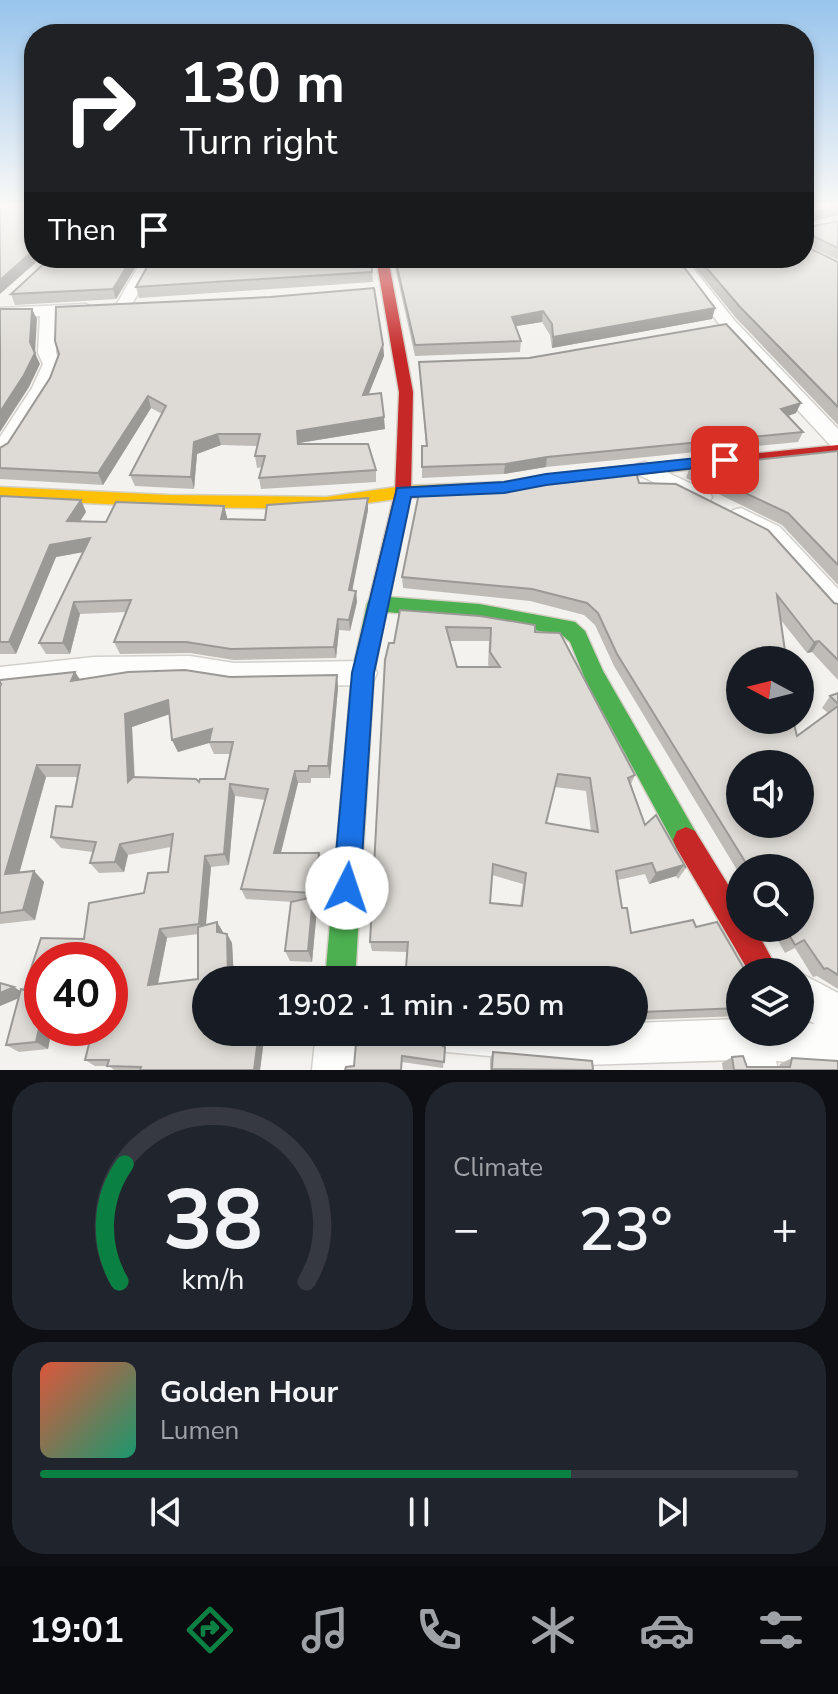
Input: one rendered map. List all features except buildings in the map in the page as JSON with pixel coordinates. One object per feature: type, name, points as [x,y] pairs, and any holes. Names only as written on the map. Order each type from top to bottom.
[{"type":"street","points":[[0,313],[130,306],[146,268]]},
{"type":"street","points":[[341,966],[363,673],[403,492],[406,392],[380,290],[381,268]]},
{"type":"street","points":[[684,268],[721,325],[838,441]]},
{"type":"street","points":[[0,453],[42,388],[52,364],[47,353],[49,312]]},
{"type":"street","points":[[401,364],[425,363]]},
{"type":"street","points":[[0,493],[169,501],[326,503],[403,492],[504,488],[546,480],[838,450]]},
{"type":"street","points":[[645,469],[772,533],[838,606]]},
{"type":"street","points":[[377,604],[529,619],[568,628],[578,637],[594,675],[713,888],[756,958]]},
{"type":"street","points":[[0,679],[94,669],[190,668],[234,675],[363,673]]},
{"type":"street","points":[[814,1001],[838,1015]]},
{"type":"street","points":[[333,1070],[335,1046]]},
{"type":"street","points":[[600,1046],[754,1055],[838,1046]]},
{"type":"traffic: fast","points":[[341,966],[363,673],[380,596]]},
{"type":"traffic: fast","points":[[377,604],[479,612],[568,628],[578,637],[594,675],[686,840]]},
{"type":"traffic: slow","points":[[0,493],[169,501],[326,503],[403,492],[504,488],[546,480],[689,465]]},
{"type":"traffic: jam","points":[[380,596],[403,492],[406,392],[384,268]]},
{"type":"traffic: jam","points":[[689,465],[838,450]]},
{"type":"traffic: jam","points":[[686,840],[757,958]]},
{"type":"route","points":[[347,888],[363,673],[403,492],[504,488],[546,480],[725,460]]}]
